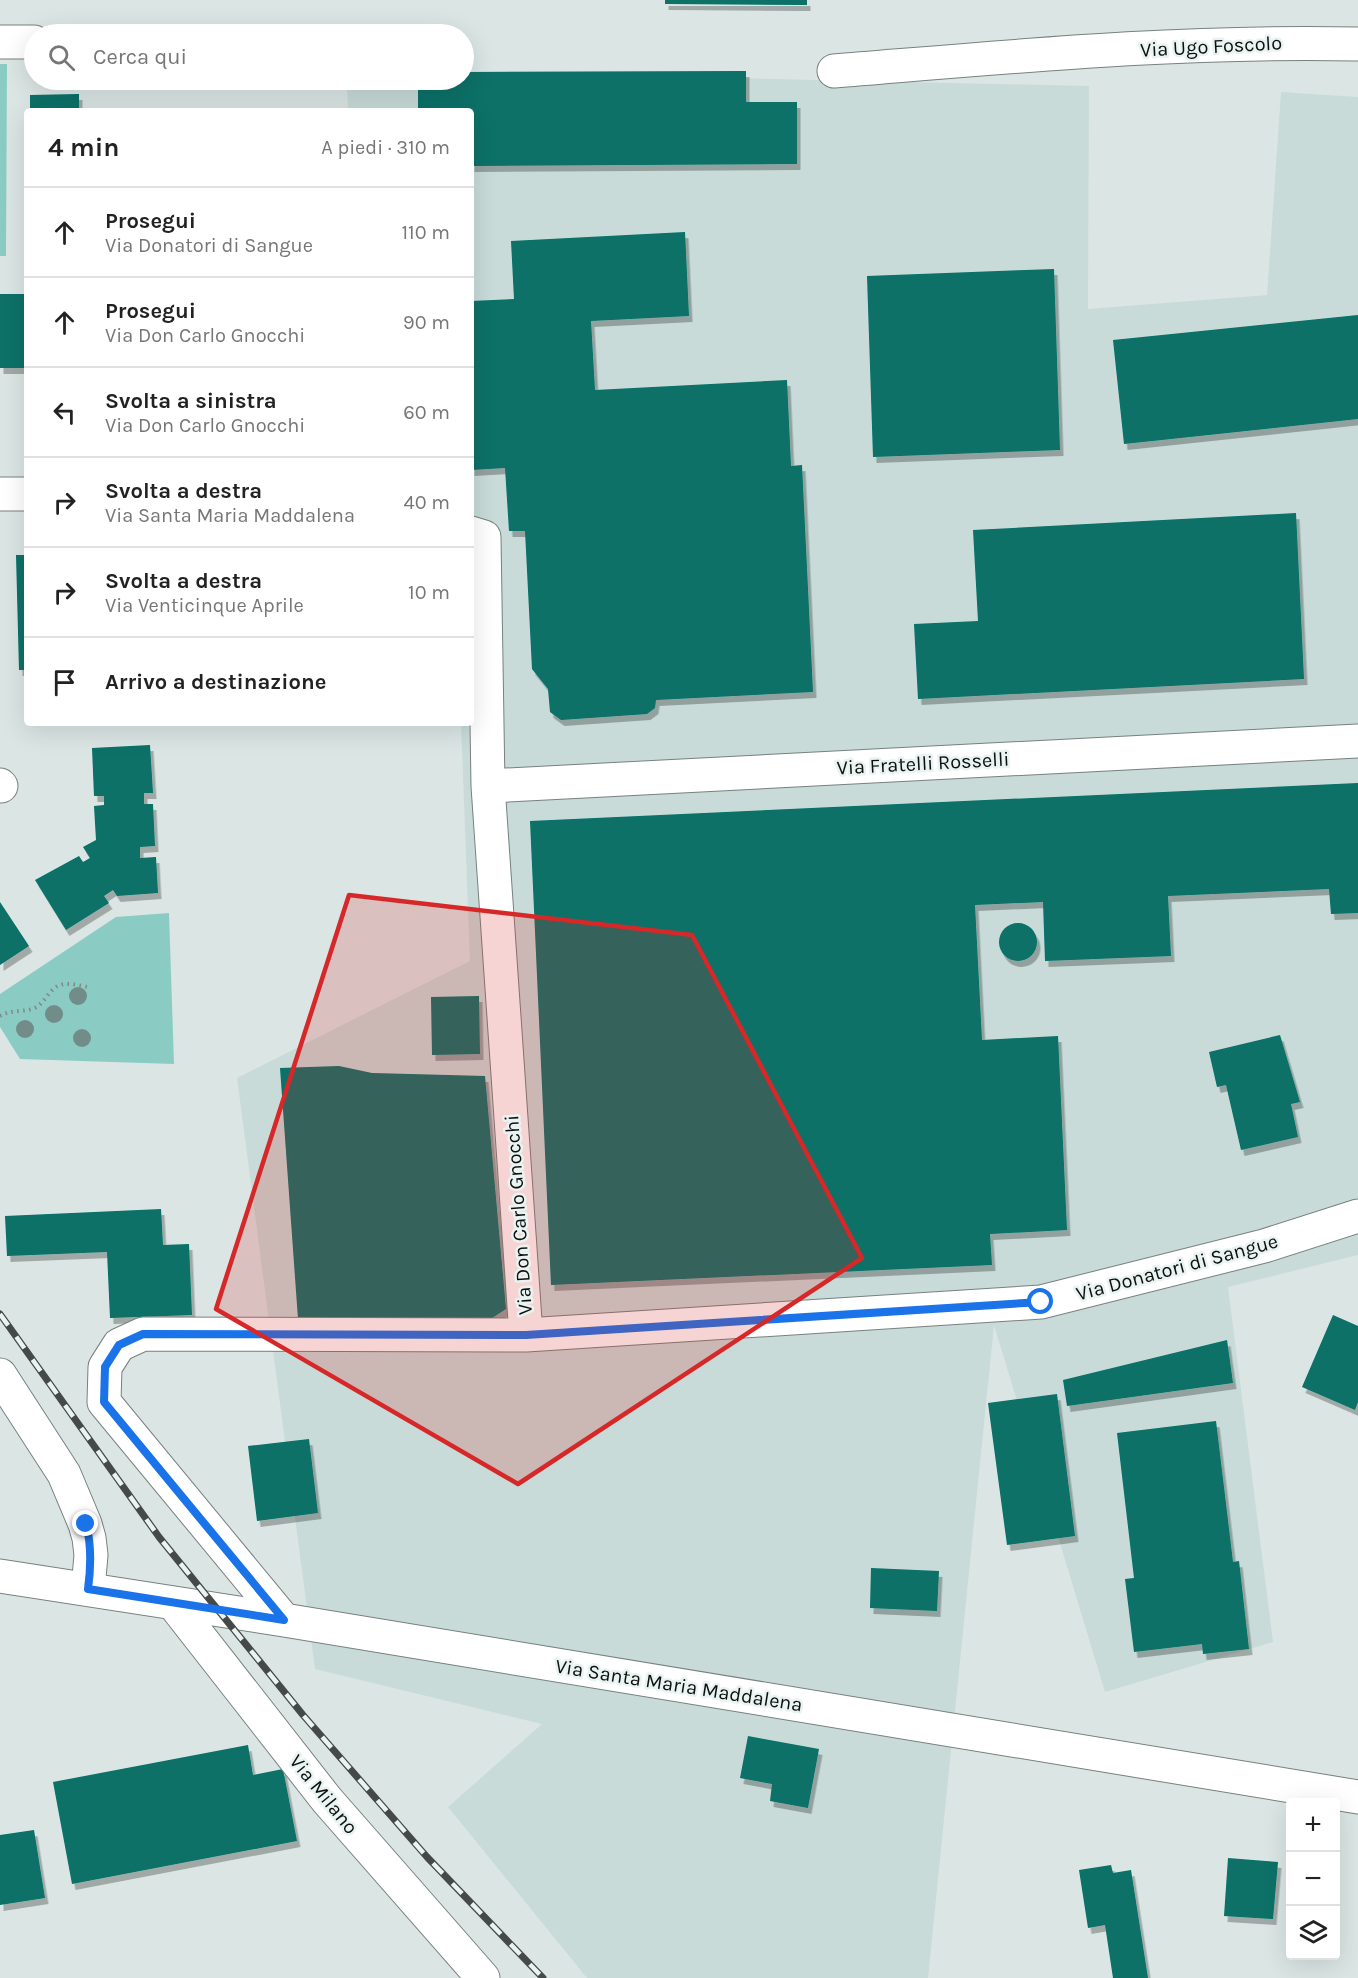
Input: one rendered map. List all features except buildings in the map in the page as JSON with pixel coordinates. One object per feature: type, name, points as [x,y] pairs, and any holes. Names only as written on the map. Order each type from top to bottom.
[{"type":"street","points":[[0,42],[24,42]]},
{"type":"street","name":"Via Ugo Foscolo","points":[[834,70],[1063,53],[1289,43],[1358,44]]},
{"type":"street","points":[[0,494],[24,494]]},
{"type":"street","name":"Via Don Carlo Gnocchi","points":[[284,1620],[104,1402],[105,1367],[119,1345],[143,1334],[526,1335],[488,786],[484,537],[474,534]]},
{"type":"street","name":"Via Fratelli Rosselli","points":[[488,786],[1358,741]]},
{"type":"street","name":"Via Donatori di Sangue","points":[[526,1335],[1041,1302],[1264,1246],[1358,1216]]},
{"type":"street","points":[[0,1375],[64,1474],[86,1524],[91,1555],[88,1589]]},
{"type":"street","name":"Via Santa Maria Maddalena","points":[[0,1576],[284,1620],[1358,1797]]},
{"type":"street","name":"Via Milano","points":[[173,1603],[327,1800],[483,1978]]},
{"type":"path","points":[[0,1016],[34,1009],[63,984],[88,987]]},
{"type":"highlighted area","points":[[349,895],[692,935],[862,1258],[518,1484],[216,1309]]},
{"type":"shaded area","points":[[0,64],[7,64],[6,256],[0,256]]},
{"type":"shaded area","points":[[474,72],[1089,86],[1088,309],[1267,295],[1281,92],[1358,97],[1358,1255],[1228,1287],[1273,1642],[1105,1692],[994,1325],[928,1978],[587,1978],[448,1807],[542,1724],[315,1669],[237,1078],[470,961],[461,726],[474,726],[474,108],[348,108],[347,90],[474,90]]},
{"type":"shaded area","points":[[169,913],[174,1064],[20,1059],[0,1027],[0,994],[116,917]]},
{"type":"railway","points":[[0,1314],[159,1537],[303,1715],[427,1857],[543,1978]]},
{"type":"route","points":[[86,1524],[91,1555],[88,1589],[284,1620],[104,1402],[105,1367],[119,1345],[143,1334],[526,1335],[1041,1302]]}]
